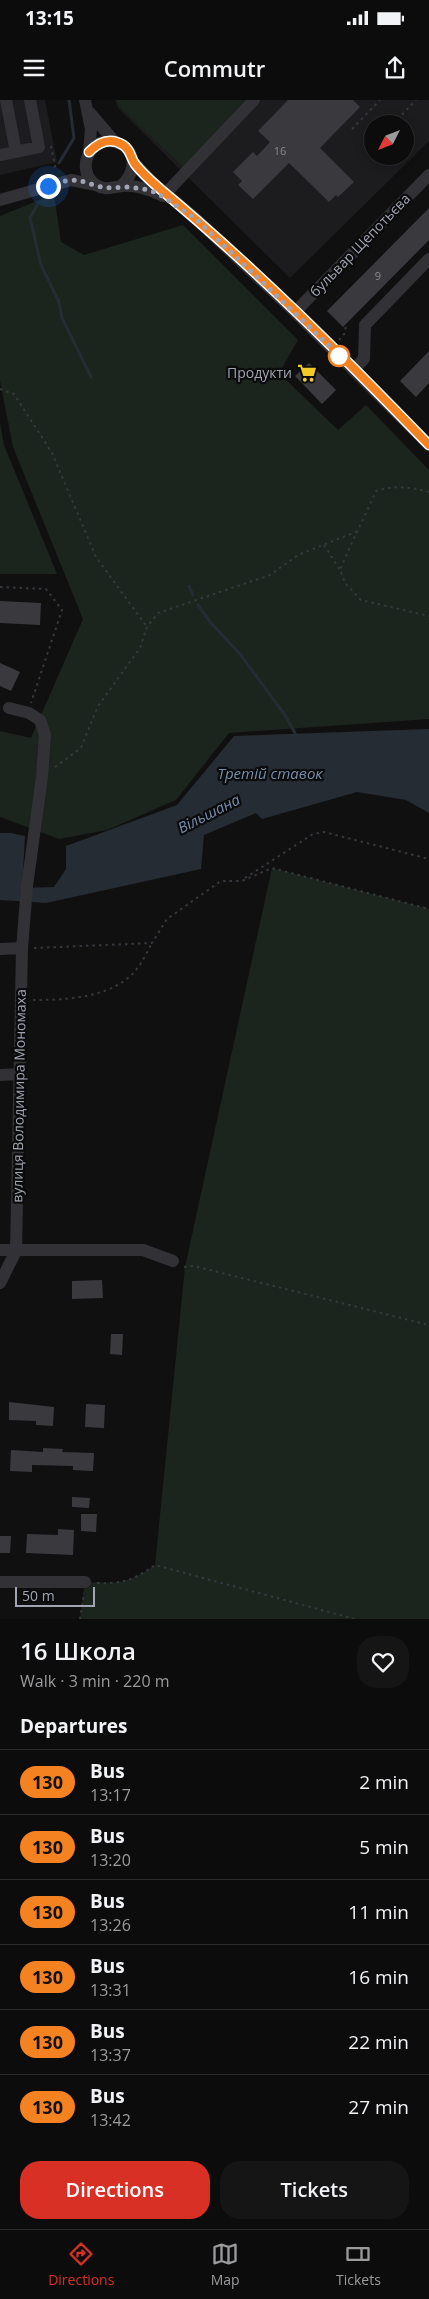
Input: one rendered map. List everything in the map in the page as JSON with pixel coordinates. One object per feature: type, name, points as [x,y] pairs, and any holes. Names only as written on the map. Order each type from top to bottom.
[{"type":"street","points":[[6,100],[16,152]]},
{"type":"street","points":[[0,155],[39,147],[30,100]]},
{"type":"street","points":[[166,193],[254,100]]},
{"type":"street","points":[[85,102],[97,122],[114,141],[128,149],[133,162],[142,172],[196,219],[295,312],[427,440]]},
{"type":"street","points":[[85,102],[92,129],[87,174],[96,185]]},
{"type":"street","points":[[64,181],[96,145],[114,141]]},
{"type":"street","points":[[121,186],[132,173],[133,162]]},
{"type":"street","name":"бульвар Щепотьєва","points":[[295,312],[428,179]]},
{"type":"street","points":[[0,200],[64,181],[78,180],[112,189],[121,186],[144,189],[162,196],[196,219]]},
{"type":"street","points":[[353,370],[364,359],[365,325],[429,259]]},
{"type":"street","points":[[8,708],[29,713]]},
{"type":"street","name":"вулиця Володимира Мономаха","points":[[0,1283],[16,1251],[22,948],[27,886],[42,777],[45,735],[40,720],[29,713]]},
{"type":"street","points":[[0,949],[22,948]]},
{"type":"street","points":[[0,1075],[19,1074]]},
{"type":"street","points":[[0,1250],[143,1250],[173,1261]]},
{"type":"street","points":[[0,1582],[85,1582]]},
{"type":"path","points":[[352,129],[380,100]]},
{"type":"path","points":[[402,115],[416,100]]},
{"type":"path","points":[[39,147],[43,145],[51,146],[56,170]]},
{"type":"path","points":[[339,340],[346,333],[346,324]]},
{"type":"path","points":[[0,389],[14,394],[52,453],[96,557],[147,627]]},
{"type":"path","points":[[340,570],[352,540],[376,491],[389,486],[414,488],[429,492]]},
{"type":"path","points":[[42,777],[82,748],[98,706],[140,648],[147,627],[158,613],[270,575],[298,555],[358,531]]},
{"type":"path","points":[[324,544],[340,570],[345,583],[361,600],[429,616]]},
{"type":"path","points":[[0,587],[46,589],[62,610],[34,692],[29,713]]},
{"type":"path","points":[[242,881],[313,834],[324,832],[429,858]]},
{"type":"path","points":[[21,1000],[70,1000],[95,994],[120,983],[138,968],[168,919],[221,881],[242,881],[272,868],[429,909]]},
{"type":"path","points":[[22,948],[152,943]]},
{"type":"path","points":[[185,1267],[194,1266],[429,1325]]},
{"type":"path","points":[[80,1619],[85,1582],[118,1584],[140,1576],[155,1565],[355,1619]]},
{"type":"shaded area","points":[[0,100],[45,100],[57,162],[0,175]]},
{"type":"shaded area","points":[[115,100],[429,100],[429,141],[414,156],[414,115],[364,115],[364,165],[405,165],[290,278],[118,108]]},
{"type":"shaded area","points":[[117,100],[245,100],[183,167],[120,107]]},
{"type":"shaded area","points":[[54,194],[61,242],[84,255],[183,225],[298,340],[279,373],[338,430],[366,405],[429,470],[429,719],[229,733],[176,800],[107,830],[59,839],[0,817],[0,731],[31,738],[83,619],[13,447],[0,381],[0,216]]},
{"type":"shaded area","points":[[0,423],[4,445],[57,574],[0,574]]},
{"type":"shaded area","points":[[272,868],[429,909],[429,1619],[80,1619],[85,1582],[114,1583],[137,1576],[155,1565],[185,1267]]},
{"type":"water","name":"Третій ставок","points":[[429,729],[429,813],[406,800],[357,792],[262,819],[256,813],[204,835],[201,869],[46,903],[0,900],[0,833],[25,836],[22,888],[54,887],[66,869],[66,846],[177,805],[234,736]]},
{"type":"building","points":[[288,100],[353,100],[360,107],[320,148],[354,182],[338,197],[336,195],[329,202],[289,163],[253,199],[238,185],[242,181],[233,172],[253,152],[257,156],[270,142],[258,131]]},
{"type":"building","points":[[429,208],[429,240],[343,327],[327,311]]},
{"type":"building","points":[[429,351],[429,383],[416,397],[400,381]]},
{"type":"building","points":[[309,363],[336,390],[322,404],[295,376]]},
{"type":"building","points":[[0,601],[41,603],[40,625],[0,623]]},
{"type":"building","points":[[0,663],[20,672],[11,691],[0,686]]},
{"type":"building","points":[[102,1280],[103,1298],[72,1299],[72,1281]]},
{"type":"building","points":[[111,1334],[123,1334],[122,1355],[110,1354]]},
{"type":"building","points":[[9,1402],[54,1407],[53,1426],[36,1425],[36,1421],[9,1420]]},
{"type":"building","points":[[86,1404],[105,1405],[104,1428],[85,1427]]},
{"type":"building","points":[[43,1448],[63,1449],[62,1452],[94,1453],[93,1471],[73,1470],[73,1466],[32,1465],[32,1472],[10,1471],[11,1450],[43,1452]]},
{"type":"building","points":[[72,1497],[90,1498],[89,1508],[72,1507]]},
{"type":"building","points":[[81,1514],[97,1514],[96,1532],[81,1531]]},
{"type":"building","points":[[58,1529],[74,1530],[73,1555],[26,1553],[27,1534],[58,1535]]},
{"type":"building","points":[[0,1536],[11,1536],[10,1553],[0,1553]]},
{"type":"waterway","points":[[59,163],[74,138],[69,100]]},
{"type":"waterway","points":[[37,205],[30,218],[41,265],[59,302],[62,318],[91,377]]},
{"type":"waterway","points":[[189,586],[193,595]]},
{"type":"waterway","points":[[198,605],[211,623],[240,654],[285,715],[295,733]]},
{"type":"bus line","name":"130","points":[[89,152],[96,145],[114,141],[128,149],[133,162],[142,172],[196,219],[295,312],[429,445]]},
{"type":"place","name":"Продукти","points":[[307,373]]},
{"type":"route","points":[[48,186],[64,181],[78,180],[104,188],[112,189],[121,186],[139,188],[150,190],[174,203],[196,219],[341,357],[339,356]]},
{"type":"water label","name":"Вільшана","points":[[209,814]]}]
